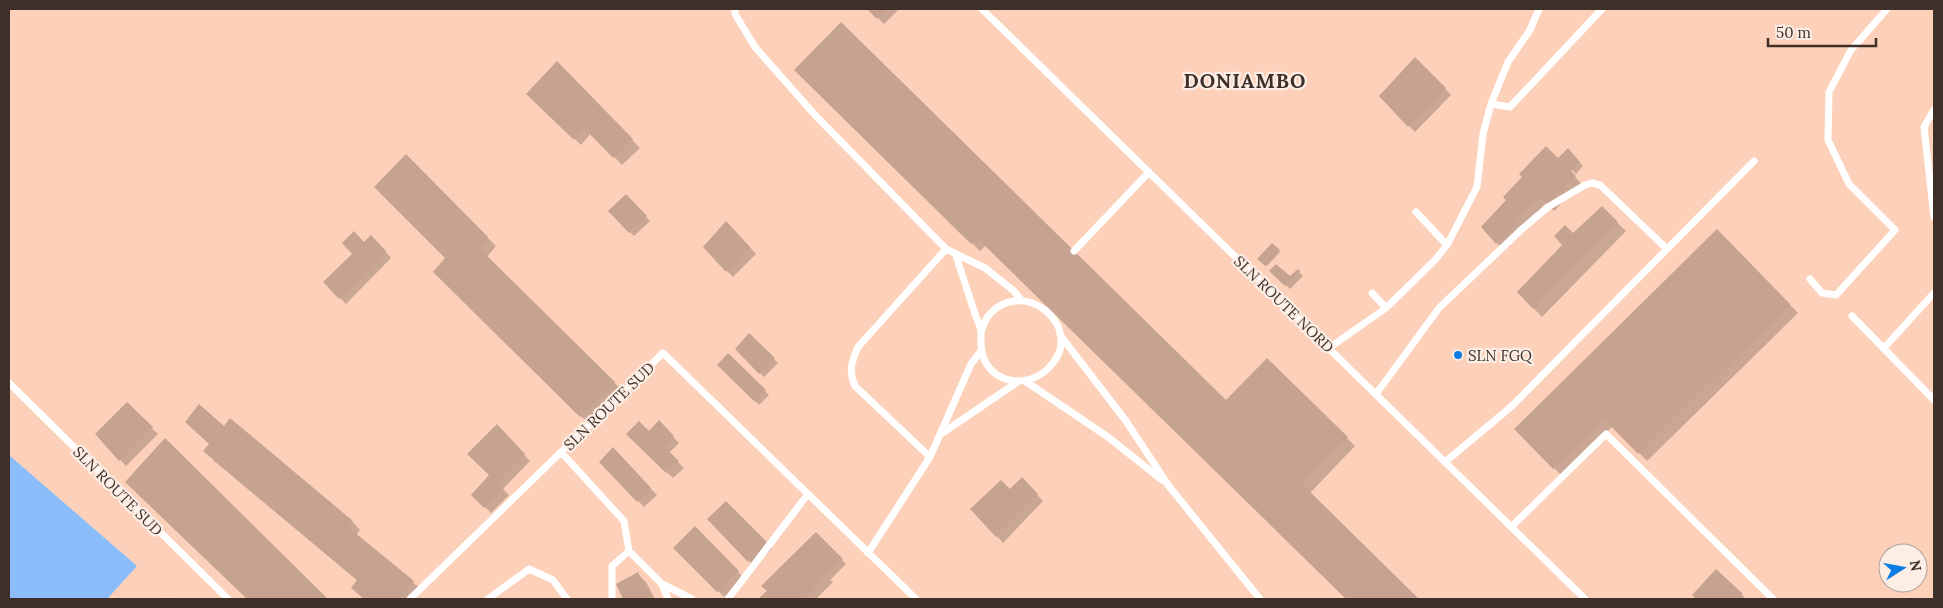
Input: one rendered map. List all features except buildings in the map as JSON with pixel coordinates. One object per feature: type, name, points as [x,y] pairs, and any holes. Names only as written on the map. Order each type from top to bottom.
[{"type":"lane","points":[[735,9],[735,14],[755,47],[815,115],[946,249],[956,256],[985,268],[1014,291],[1021,300]]},
{"type":"lane","name":"SLN ROUTE NORD","points":[[982,9],[1585,599]]},
{"type":"lane","points":[[1329,348],[1386,308],[1435,260],[1447,245],[1477,187],[1483,134],[1490,104],[1508,62],[1530,30],[1539,9]]},
{"type":"lane","points":[[1490,104],[1510,107],[1602,9]]},
{"type":"lane","points":[[1810,279],[1822,293],[1836,294],[1896,230],[1849,184],[1828,140],[1829,92],[1851,50],[1887,9]]},
{"type":"lane","points":[[1934,110],[1924,127],[1934,217]]},
{"type":"lane","points":[[1445,462],[1512,406],[1754,161]]},
{"type":"lane","points":[[1074,251],[1149,172]]},
{"type":"lane","points":[[1376,394],[1439,308],[1548,207],[1585,185],[1592,182],[1600,185],[1667,249]]},
{"type":"lane","points":[[1416,212],[1447,245]]},
{"type":"lane","points":[[930,457],[855,386],[850,376],[852,362],[858,346],[946,249]]},
{"type":"lane","points":[[956,256],[981,332],[981,351],[985,360],[999,375],[1022,381],[1108,438],[1168,485]]},
{"type":"lane","points":[[1884,348],[1934,293]]},
{"type":"lane","points":[[1033,302],[1034,294]]},
{"type":"lane","points":[[1372,294],[1386,308]]},
{"type":"lane","points":[[981,332],[989,315],[1003,304],[1021,300],[1033,302],[1051,315],[1060,335],[1126,421],[1168,485],[1260,599]]},
{"type":"lane","points":[[1852,316],[1934,400]]},
{"type":"lane","points":[[941,435],[1022,381],[1037,378],[1048,370],[1056,360],[1060,348],[1060,335]]},
{"type":"lane","points":[[868,553],[930,457],[971,364],[981,351]]},
{"type":"lane","name":"SLN ROUTE SUD","points":[[410,599],[663,353],[916,599]]},
{"type":"lane","name":"SLN ROUTE SUD","points":[[9,383],[228,599]]},
{"type":"lane","points":[[1511,526],[1606,434],[1772,599]]},
{"type":"lane","points":[[561,452],[624,521],[629,551],[662,584],[692,599]]},
{"type":"lane","points":[[728,599],[808,494]]},
{"type":"lane","points":[[612,599],[612,566],[629,551]]},
{"type":"lane","points":[[488,599],[529,570],[553,580],[568,599]]},
{"type":"lane","points":[[662,584],[668,599]]},
{"type":"shaded area","points":[[9,9],[1934,9],[1934,599],[171,599],[168,596],[165,599],[107,599],[137,566],[9,455]]},
{"type":"water","points":[[9,455],[137,566],[107,599],[9,599]]},
{"type":"place","name":"SLN FGQ","points":[[1458,355]]},
{"type":"district","name":"DONIAMBO","points":[[1245,80]]}]
